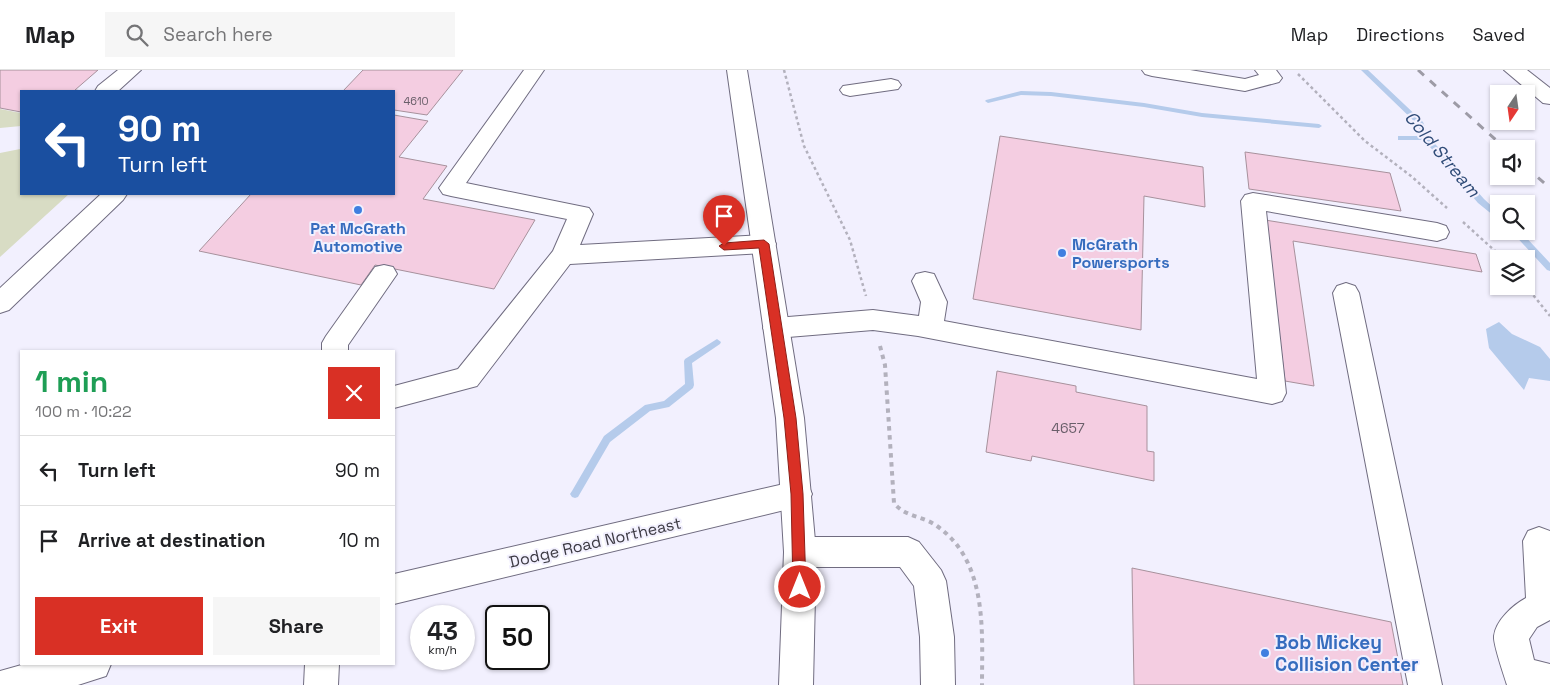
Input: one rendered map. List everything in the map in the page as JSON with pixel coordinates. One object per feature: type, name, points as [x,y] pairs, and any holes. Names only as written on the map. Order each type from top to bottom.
[{"type":"main road","points":[[106,90],[131,70]]},
{"type":"main road","points":[[395,397],[467,378],[563,256],[581,214],[451,188],[534,70]]},
{"type":"main road","points":[[737,70],[790,418],[800,552],[800,622],[796,685]]},
{"type":"main road","points":[[1152,70],[1245,85],[1272,78],[1265,70]]},
{"type":"main road","points":[[1514,70],[1550,98]]},
{"type":"main road","points":[[850,90],[891,85]]},
{"type":"main road","points":[[0,303],[114,195]]},
{"type":"main road","points":[[776,328],[873,320],[930,328],[1272,393],[1253,202],[1444,221]]},
{"type":"main road","points":[[563,256],[764,244]]},
{"type":"main road","points":[[336,350],[335,343],[384,274]]},
{"type":"main road","points":[[925,281],[934,302],[930,328]]},
{"type":"main road","points":[[1346,293],[1425,685]]},
{"type":"main road","name":"Dodge Road Northeast","points":[[395,590],[797,494]]},
{"type":"main road","points":[[1532,680],[1512,636],[1525,616],[1543,606],[1539,541]]},
{"type":"main road","points":[[800,552],[908,552],[930,581],[937,637],[938,685]]},
{"type":"main road","points":[[9,685],[90,665]]},
{"type":"main road","points":[[321,685],[322,665]]},
{"type":"path","points":[[784,70],[804,146],[850,240],[885,364],[894,503],[900,511],[919,517],[938,527],[960,549],[968,563],[979,594],[982,685]]},
{"type":"path","points":[[1294,70],[1365,141],[1411,176],[1444,221]]},
{"type":"path","points":[[1458,217],[1494,250]]},
{"type":"path","points":[[1533,295],[1550,316]]},
{"type":"green space","points":[[0,109],[20,113],[20,126],[0,128]]},
{"type":"green space","points":[[20,149],[20,195],[68,195],[0,257],[0,153]]},
{"type":"water","points":[[1499,322],[1512,334],[1540,347],[1550,359],[1550,381],[1529,378],[1524,390],[1489,348],[1486,329]]},
{"type":"building","points":[[0,70],[98,70],[75,90],[20,90],[20,112],[0,108]]},
{"type":"building","points":[[363,70],[463,70],[427,115],[395,110],[395,90],[344,90]]},
{"type":"building","name":"Pat McGrath Automotive","points":[[395,115],[428,121],[399,157],[447,166],[423,199],[535,220],[494,289],[375,265],[361,285],[199,251],[250,195],[395,195]]},
{"type":"building","name":"McGrath Powersports","points":[[1000,136],[1203,167],[1205,207],[1144,196],[1141,330],[973,299]]},
{"type":"building","points":[[1245,152],[1390,173],[1401,211],[1249,189]]},
{"type":"building","points":[[1265,220],[1476,254],[1482,272],[1293,241],[1314,386],[1285,381]]},
{"type":"building","points":[[997,371],[1076,386],[1076,392],[1147,406],[1147,451],[1154,452],[1154,481],[1032,456],[1031,461],[986,452]]},
{"type":"building","name":"Bob Mickey Collision Center","points":[[1132,568],[1391,622],[1403,685],[1134,685]]},
{"type":"waterway","name":"Cold Stream","points":[[1364,70],[1421,124],[1426,138]]},
{"type":"waterway","points":[[988,101],[1021,93],[1051,94],[1144,105],[1202,115],[1319,126]]},
{"type":"waterway","points":[[1400,138],[1426,138]]},
{"type":"waterway","name":"Cold Stream","points":[[1426,138],[1490,209]]},
{"type":"waterway","name":"Cold Stream","points":[[1524,240],[1550,268]]},
{"type":"waterway","points":[[575,494],[607,439],[648,408],[666,404],[690,385],[688,361],[717,342]]},
{"type":"railway","points":[[1418,70],[1496,140]]},
{"type":"railway","points":[[1535,175],[1550,188]]},
{"type":"place","name":"Pat McGrath Automotive","points":[[358,210]]},
{"type":"place","name":"McGrath Powersports","points":[[1062,253]]},
{"type":"place","name":"Bob Mickey Collision Center","points":[[1265,653]]},
{"type":"route","points":[[724,246],[764,244],[790,418],[797,494],[800,587]]}]
